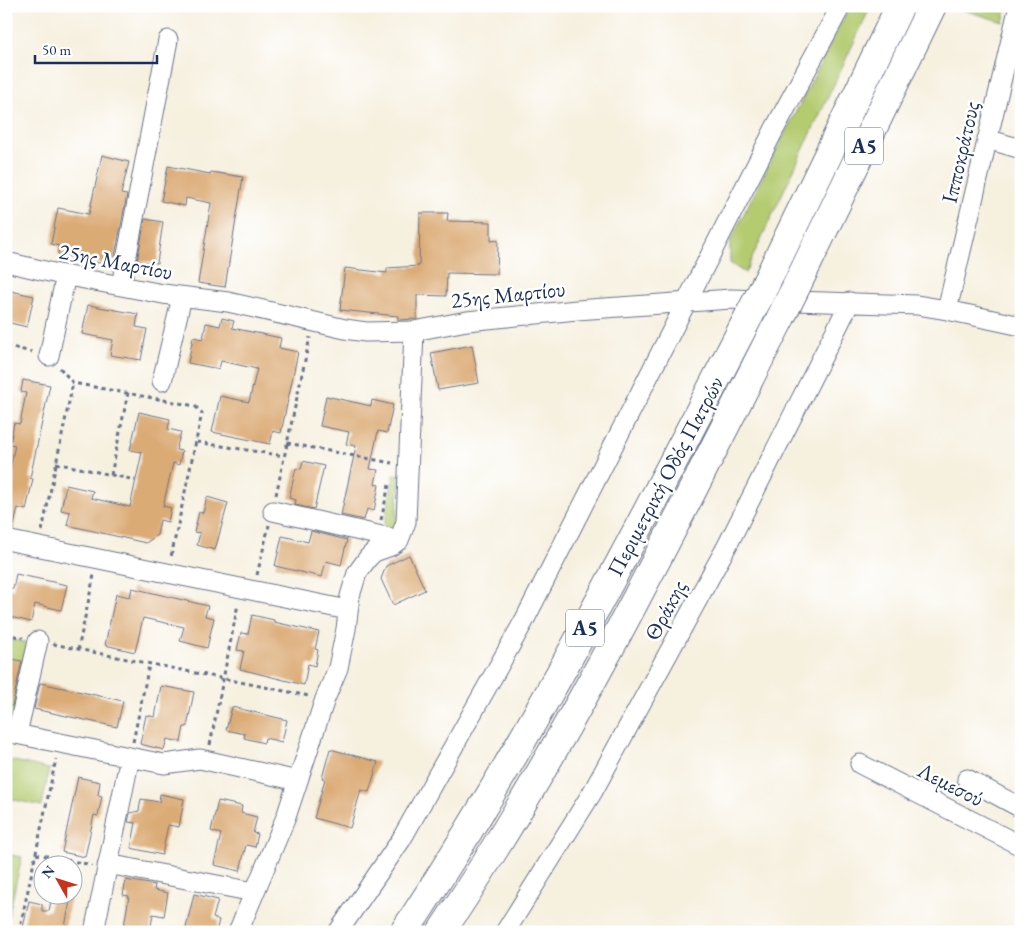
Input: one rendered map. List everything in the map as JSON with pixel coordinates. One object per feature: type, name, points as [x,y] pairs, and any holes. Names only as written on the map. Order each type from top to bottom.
[{"type":"highway","name":"Περιμετρική Οδός Πατρών","points":[[404,932],[478,817],[612,578],[766,284],[900,6]]},
{"type":"highway","name":"Περιμετρική Οδός Πατρών","points":[[441,932],[504,833],[570,720],[639,592],[797,285],[932,6]]},
{"type":"street","points":[[338,932],[401,840],[524,621],[771,135],[842,6]]},
{"type":"street","name":"Ιπποκράτους","points":[[947,310],[1019,6]]},
{"type":"street","points":[[121,286],[168,40]]},
{"type":"street","points":[[987,140],[1021,149]]},
{"type":"street","name":"25ης Μαρτίου","points":[[6,262],[182,297],[228,302],[366,332],[414,331],[476,320],[577,310],[686,304],[731,299],[917,305],[1021,326]]},
{"type":"street","points":[[49,356],[66,275]]},
{"type":"street","points":[[162,381],[182,297]]},
{"type":"street","name":"Θράκης","points":[[505,932],[597,785],[728,544],[850,302]]},
{"type":"street","points":[[238,932],[280,832],[325,699],[338,668],[353,584],[362,564],[374,552],[391,546],[399,540],[406,522],[410,466],[414,331]]},
{"type":"street","points":[[273,511],[399,540]]},
{"type":"street","points":[[6,540],[348,610]]},
{"type":"street","points":[[38,641],[12,733],[164,764],[196,759],[207,760],[298,781]]},
{"type":"street","points":[[94,932],[130,757]]},
{"type":"street","name":"Λεμεσού","points":[[860,764],[1021,846]]},
{"type":"street","points":[[967,779],[1021,808]]},
{"type":"street","points":[[107,866],[118,866],[254,892]]},
{"type":"path","points":[[207,760],[224,680],[247,589],[273,511],[313,322]]},
{"type":"path","points":[[6,346],[49,356],[73,383],[195,406],[202,413],[168,572]]},
{"type":"path","points":[[38,547],[73,383]]},
{"type":"path","points":[[111,475],[128,393]]},
{"type":"path","points":[[197,442],[284,456]]},
{"type":"path","points":[[287,443],[410,466]]},
{"type":"path","points":[[56,463],[135,480]]},
{"type":"path","points":[[378,535],[390,480]]},
{"type":"path","points":[[78,650],[97,559]]},
{"type":"path","points":[[6,634],[224,680],[325,699]]},
{"type":"path","points":[[130,757],[149,664]]},
{"type":"path","points":[[19,932],[60,743]]},
{"type":"path","points":[[36,854],[107,866]]},
{"type":"green space","points":[[850,6],[871,6],[745,273],[730,263],[730,241]]},
{"type":"green space","points":[[950,6],[1007,6],[1003,22]]},
{"type":"green space","points":[[394,475],[400,475],[396,527],[393,531],[383,532]]},
{"type":"green space","points":[[6,639],[30,643],[13,722],[6,721]]},
{"type":"green space","points":[[6,759],[49,769],[42,806],[6,798]]},
{"type":"green space","points":[[6,854],[22,857],[6,926]]},
{"type":"building","points":[[102,155],[129,162],[121,194],[127,195],[113,266],[58,254],[59,246],[51,244],[58,208],[89,214]]},
{"type":"building","points":[[168,166],[210,174],[211,172],[243,177],[225,287],[198,283],[211,203],[186,198],[185,206],[161,201]]},
{"type":"building","points":[[420,213],[448,213],[447,221],[491,222],[491,241],[498,240],[497,274],[447,273],[446,296],[417,295],[417,319],[398,320],[398,316],[340,310],[345,268],[387,273],[387,268],[419,266]]},
{"type":"building","points":[[145,219],[163,222],[157,263],[137,261]]},
{"type":"building","points":[[6,290],[34,296],[27,327],[6,322]]},
{"type":"building","points":[[88,305],[138,314],[136,327],[147,329],[141,360],[110,355],[113,340],[82,334]]},
{"type":"building","points":[[222,318],[234,321],[232,328],[281,338],[279,348],[298,352],[281,433],[273,431],[270,444],[212,432],[220,396],[249,402],[257,369],[221,361],[219,369],[188,363],[193,337],[203,339],[206,323],[220,326]]},
{"type":"building","points":[[472,345],[479,383],[438,390],[431,353]]},
{"type":"building","points":[[23,380],[50,385],[30,478],[33,479],[26,510],[18,508],[13,530],[6,529],[6,473],[9,473],[15,445],[10,444],[14,423],[20,424],[26,393],[21,392]]},
{"type":"building","points":[[326,396],[371,406],[372,400],[393,405],[387,433],[378,431],[370,469],[378,470],[375,484],[379,485],[374,511],[367,509],[364,520],[341,515],[356,446],[346,444],[349,432],[320,426]]},
{"type":"building","points":[[139,412],[170,419],[168,429],[181,432],[176,450],[182,451],[179,465],[173,463],[163,506],[171,508],[168,522],[160,520],[157,535],[146,543],[67,525],[70,512],[61,510],[66,485],[93,491],[91,498],[130,507],[142,452],[130,450]]},
{"type":"building","points":[[303,461],[324,466],[314,509],[295,505],[296,500],[289,498],[296,468],[301,469]]},
{"type":"building","points":[[207,497],[228,503],[215,550],[197,545],[200,533],[194,532],[199,512],[203,513]]},
{"type":"building","points":[[311,531],[347,540],[341,565],[326,561],[322,577],[275,566],[282,536],[308,542]]},
{"type":"building","points":[[409,555],[425,590],[393,605],[381,579],[386,566]]},
{"type":"building","points":[[16,574],[67,585],[61,610],[35,604],[31,622],[6,616],[6,587],[13,589]]},
{"type":"building","points":[[132,588],[208,606],[205,616],[214,618],[207,648],[180,641],[184,627],[143,618],[135,652],[105,645],[116,594],[130,597]]},
{"type":"building","points":[[252,615],[319,632],[315,649],[318,650],[315,666],[308,664],[304,685],[240,669],[244,651],[237,650],[241,633],[248,634]]},
{"type":"building","points":[[6,658],[22,661],[12,706],[6,706]]},
{"type":"building","points":[[40,683],[123,701],[117,727],[34,709]]},
{"type":"building","points":[[161,686],[194,692],[187,727],[184,727],[181,742],[167,739],[164,750],[140,744],[146,715],[155,717]]},
{"type":"building","points":[[232,707],[287,720],[282,742],[265,738],[264,743],[244,738],[245,734],[226,730]]},
{"type":"building","points":[[330,749],[378,762],[369,792],[361,790],[350,828],[314,818],[325,779],[322,778]]},
{"type":"building","points":[[78,777],[100,782],[98,795],[102,796],[98,816],[94,815],[85,857],[62,852]]},
{"type":"building","points":[[160,794],[184,799],[179,827],[168,825],[162,855],[131,848],[136,823],[128,822],[130,813],[139,811],[141,799],[159,802]]},
{"type":"building","points":[[218,801],[242,806],[241,813],[257,817],[253,833],[258,834],[255,847],[246,845],[240,871],[214,865],[221,834],[211,831]]},
{"type":"building","points":[[126,880],[155,885],[154,890],[168,893],[164,916],[153,914],[150,932],[123,932],[129,896],[123,895]]},
{"type":"building","points":[[194,894],[218,900],[213,918],[219,920],[216,932],[185,932]]},
{"type":"building","points":[[29,901],[32,902],[32,906],[42,906],[42,911],[49,911],[50,906],[69,906],[64,932],[22,932]]}]
